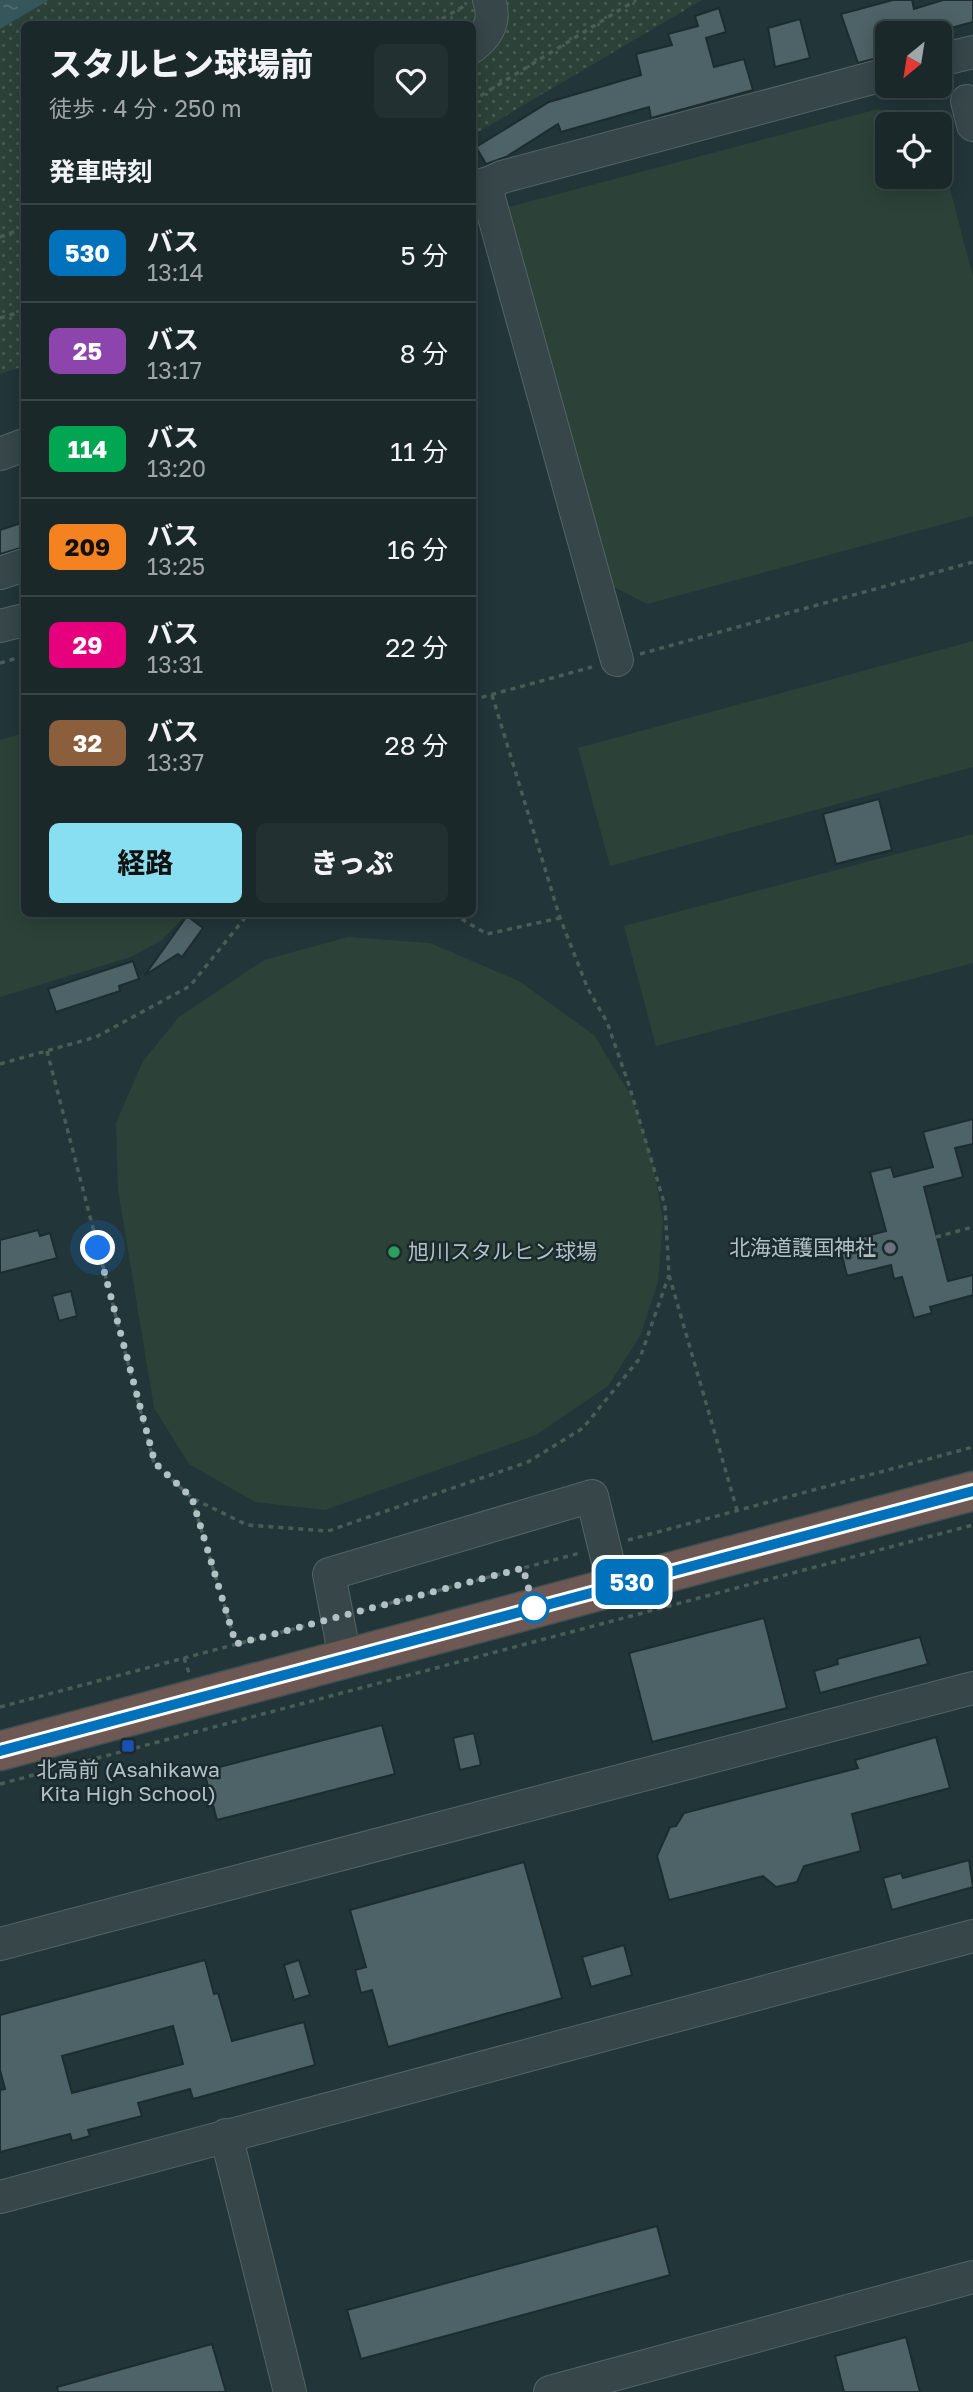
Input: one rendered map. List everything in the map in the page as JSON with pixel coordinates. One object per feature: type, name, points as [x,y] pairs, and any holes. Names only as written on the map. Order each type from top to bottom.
[{"type":"highway","points":[[0,1751],[973,1491]]},
{"type":"street","points":[[476,2],[492,22],[485,36],[476,44]]},
{"type":"street","points":[[952,57],[973,52]]},
{"type":"street","points":[[617,660],[479,187],[502,177],[875,77]]},
{"type":"street","points":[[0,454],[21,446]]},
{"type":"street","points":[[0,573],[21,566]]},
{"type":"street","points":[[0,626],[21,621]]},
{"type":"street","points":[[345,1658],[329,1574],[592,1496],[614,1587]]},
{"type":"street","points":[[0,1944],[973,1688]]},
{"type":"street","points":[[0,2197],[973,1936]]},
{"type":"street","points":[[226,2135],[290,2392]]},
{"type":"street","points":[[550,2392],[971,2286]]},
{"type":"path","points":[[476,99],[636,0]]},
{"type":"path","points":[[439,21],[476,2]]},
{"type":"path","points":[[0,237],[21,229]]},
{"type":"path","points":[[0,318],[21,312]]},
{"type":"path","points":[[476,699],[973,562]]},
{"type":"path","points":[[0,663],[21,657]]},
{"type":"path","points":[[492,695],[559,918],[588,989],[607,1023],[665,1206],[669,1275],[737,1510]]},
{"type":"path","points":[[0,1064],[96,1037],[190,986],[246,917]]},
{"type":"path","points":[[458,917],[487,934],[559,918]]},
{"type":"path","points":[[47,1051],[155,1463],[192,1498],[247,1525],[328,1531],[528,1462],[583,1428],[640,1358],[669,1275]]},
{"type":"path","points":[[936,1237],[973,1227]]},
{"type":"path","points":[[617,1543],[973,1447]]},
{"type":"path","points":[[192,1498],[236,1644]]},
{"type":"path","points":[[0,1784],[973,1525]]},
{"type":"path","points":[[353,1613],[590,1550]]},
{"type":"path","points":[[0,1707],[314,1623]]},
{"type":"green space","points":[[49,0],[702,0],[476,133],[476,21],[21,21],[21,367],[0,374],[0,29]]},
{"type":"green space","points":[[878,109],[884,112],[875,112],[875,189],[950,189],[973,277],[973,516],[647,604],[602,581],[505,208]]},
{"type":"green space","points":[[973,641],[973,767],[610,866],[578,748]]},
{"type":"green space","points":[[21,734],[21,917],[184,917],[162,940],[131,957],[0,997],[0,740]]},
{"type":"green space","points":[[973,834],[973,963],[656,1046],[624,926]]},
{"type":"green space","name":"旭川スタルヒン球場","points":[[348,937],[430,943],[519,981],[594,1035],[634,1101],[652,1160],[663,1221],[658,1282],[640,1336],[608,1386],[536,1435],[325,1510],[255,1502],[189,1464],[154,1408],[118,1190],[116,1123],[143,1061],[179,1017],[264,960]]},
{"type":"water","points":[[0,0],[49,0],[0,29]]},
{"type":"building","points":[[893,0],[912,0],[914,9],[943,0],[973,0],[973,22],[952,28],[952,21],[875,21],[875,59],[858,63],[841,14]]},
{"type":"building","points":[[719,8],[726,32],[706,38],[714,67],[744,59],[753,90],[651,118],[649,107],[561,132],[558,124],[506,157],[486,164],[476,147],[549,102],[641,75],[636,54],[672,45],[668,34],[698,26],[695,16]]},
{"type":"building","points":[[800,19],[810,58],[775,67],[768,28]]},
{"type":"building","points":[[21,523],[21,548],[0,554],[0,530]]},
{"type":"building","points":[[879,799],[892,850],[836,864],[823,814]]},
{"type":"building","points":[[186,917],[203,928],[182,957],[178,954],[145,975]]},
{"type":"building","points":[[133,961],[139,979],[119,986],[120,991],[56,1012],[48,989]]},
{"type":"building","points":[[973,1119],[973,1144],[955,1148],[963,1177],[924,1187],[948,1281],[973,1275],[973,1295],[930,1307],[932,1313],[914,1318],[902,1277],[894,1279],[891,1265],[847,1276],[839,1243],[886,1231],[870,1172],[891,1167],[894,1177],[933,1167],[923,1132]]},
{"type":"building","points":[[38,1230],[40,1236],[50,1233],[57,1258],[0,1273],[0,1240]]},
{"type":"building","points":[[71,1291],[77,1316],[59,1321],[52,1296]]},
{"type":"building","points":[[764,1618],[787,1708],[652,1742],[629,1653]]},
{"type":"building","points":[[920,1637],[928,1664],[820,1693],[814,1671],[838,1664],[837,1659]]},
{"type":"building","points":[[382,1725],[395,1774],[217,1820],[204,1771]]},
{"type":"building","points":[[474,1733],[481,1765],[460,1770],[453,1738]]},
{"type":"building","points":[[936,1737],[950,1788],[852,1814],[861,1851],[804,1866],[797,1882],[776,1887],[763,1876],[669,1900],[657,1856],[670,1827],[676,1826],[684,1813],[858,1768],[855,1760]]},
{"type":"building","points":[[969,1860],[973,1887],[892,1910],[883,1878],[901,1873],[903,1878]]},
{"type":"building","points":[[524,1862],[562,1998],[388,2047],[372,1990],[361,1993],[355,1970],[366,1967],[350,1910]]},
{"type":"building","points":[[624,1945],[632,1975],[591,1987],[582,1957]]},
{"type":"building","points":[[205,1960],[214,1994],[218,1993],[232,2041],[304,2022],[315,2065],[193,2099],[190,2089],[138,2103],[142,2116],[88,2130],[90,2136],[72,2141],[70,2134],[0,2152],[0,2090],[5,2089],[0,2070],[0,2015]],"holes":[[[173,2026],[183,2064],[72,2093],[62,2056]]]},
{"type":"building","points":[[299,1960],[310,1995],[294,2000],[284,1965]]},
{"type":"building","points":[[657,2226],[670,2275],[361,2359],[347,2310]]},
{"type":"building","points":[[906,2337],[920,2392],[844,2392],[835,2356]]},
{"type":"building","points":[[212,2344],[226,2392],[58,2392],[57,2387]]},
{"type":"bus line","name":"530","points":[[0,1751],[973,1491]]},
{"type":"place","name":"北海道護国神社","points":[[890,1248]]},
{"type":"place","name":"旭川スタルヒン球場","points":[[394,1252]]},
{"type":"place","name":"北高前 (Asahikawa Kita High School)","points":[[128,1746]]},
{"type":"route","points":[[98,1248],[155,1463],[192,1498],[236,1644],[523,1568],[534,1608]]}]
